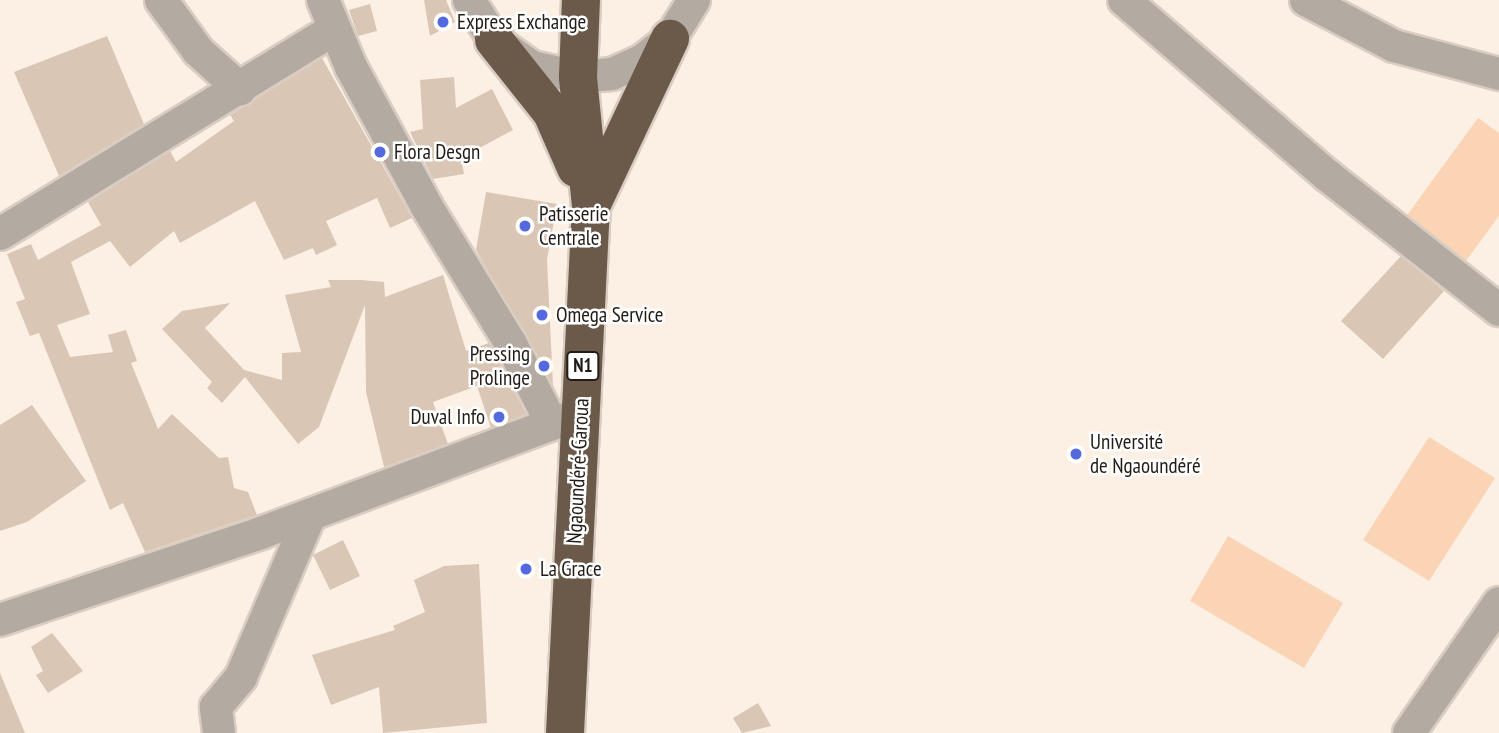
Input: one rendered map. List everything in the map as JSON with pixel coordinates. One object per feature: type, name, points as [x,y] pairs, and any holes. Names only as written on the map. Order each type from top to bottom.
[{"type":"highway","name":"Ngaoundéré-Garoua","points":[[565,733],[566,419],[591,206],[578,77],[581,0]]},
{"type":"highway","points":[[591,206],[670,39]]},
{"type":"highway","points":[[494,40],[552,113],[591,206]]},
{"type":"street","points":[[161,0],[198,51],[240,89]]},
{"type":"street","points":[[469,0],[494,40],[532,67],[578,77],[612,74],[643,60],[670,39],[694,0]]},
{"type":"street","points":[[1124,0],[1328,176],[1499,310]]},
{"type":"street","points":[[1306,0],[1394,46],[1499,74]]},
{"type":"street","points":[[0,234],[240,89],[329,14],[427,208],[512,344],[566,419],[310,515],[0,620]]},
{"type":"street","points":[[219,733],[216,707],[241,677],[310,515]]},
{"type":"street","points":[[1409,733],[1499,603]]},
{"type":"shaded area","points":[[1478,118],[1499,133],[1499,216],[1463,265],[1402,222]]},
{"type":"shaded area","points":[[1429,437],[1495,478],[1429,581],[1363,540]]},
{"type":"shaded area","points":[[1228,536],[1343,603],[1304,668],[1190,601]]},
{"type":"building","points":[[424,0],[446,0],[455,22],[430,36]]},
{"type":"building","points":[[370,4],[377,31],[358,36],[349,10]]},
{"type":"building","points":[[107,36],[144,124],[59,176],[14,72]]},
{"type":"building","points":[[322,58],[412,218],[390,228],[377,198],[326,221],[337,245],[316,255],[313,248],[284,260],[255,201],[180,243],[174,231],[130,267],[110,241],[71,262],[90,314],[57,325],[70,357],[113,352],[108,335],[126,330],[137,361],[131,363],[158,429],[172,414],[219,458],[228,457],[234,488],[248,492],[257,515],[145,552],[123,503],[110,510],[39,333],[30,336],[16,302],[25,299],[7,254],[31,244],[38,260],[101,225],[88,202],[170,151],[176,162],[234,121],[230,115]]},
{"type":"building","points":[[454,77],[456,108],[492,89],[513,130],[461,158],[464,174],[433,179],[410,132],[423,129],[420,80]]},
{"type":"building","points":[[486,192],[557,204],[547,260],[553,386],[476,250]]},
{"type":"building","points":[[1401,256],[1444,291],[1383,359],[1341,321]]},
{"type":"building","points":[[443,275],[466,351],[489,343],[526,414],[491,428],[477,386],[433,402],[448,444],[384,467],[366,392],[365,305],[319,427],[298,444],[245,377],[222,403],[207,388],[212,382],[162,329],[182,311],[230,303],[205,328],[244,370],[282,380],[282,353],[301,352],[285,295],[331,287],[328,280],[361,280],[384,282],[385,297]]},
{"type":"building","points":[[32,405],[86,481],[27,522],[0,531],[0,425]]},
{"type":"building","points":[[343,540],[360,576],[330,590],[313,555]]},
{"type":"building","points":[[479,564],[487,723],[383,733],[379,687],[331,705],[312,655],[395,630],[393,626],[425,612],[414,580],[444,566]]},
{"type":"building","points":[[52,633],[83,671],[48,693],[36,675],[43,671],[31,647]]},
{"type":"building","points":[[0,673],[25,733],[0,733]]},
{"type":"building","points":[[758,703],[771,726],[742,733],[733,718]]},
{"type":"place","name":"Express Exchange","points":[[443,22]]},
{"type":"place","name":"Flora Desgn","points":[[380,152]]},
{"type":"place","name":"Patisserie Centrale","points":[[525,226]]},
{"type":"place","name":"Omega Service","points":[[542,315]]},
{"type":"place","name":"Pressing Prolinge","points":[[544,366]]},
{"type":"place","name":"Duval Info","points":[[499,417]]},
{"type":"place","name":"Université de Ngaoundéré","points":[[1076,454]]},
{"type":"place","name":"La Grace","points":[[526,569]]}]
